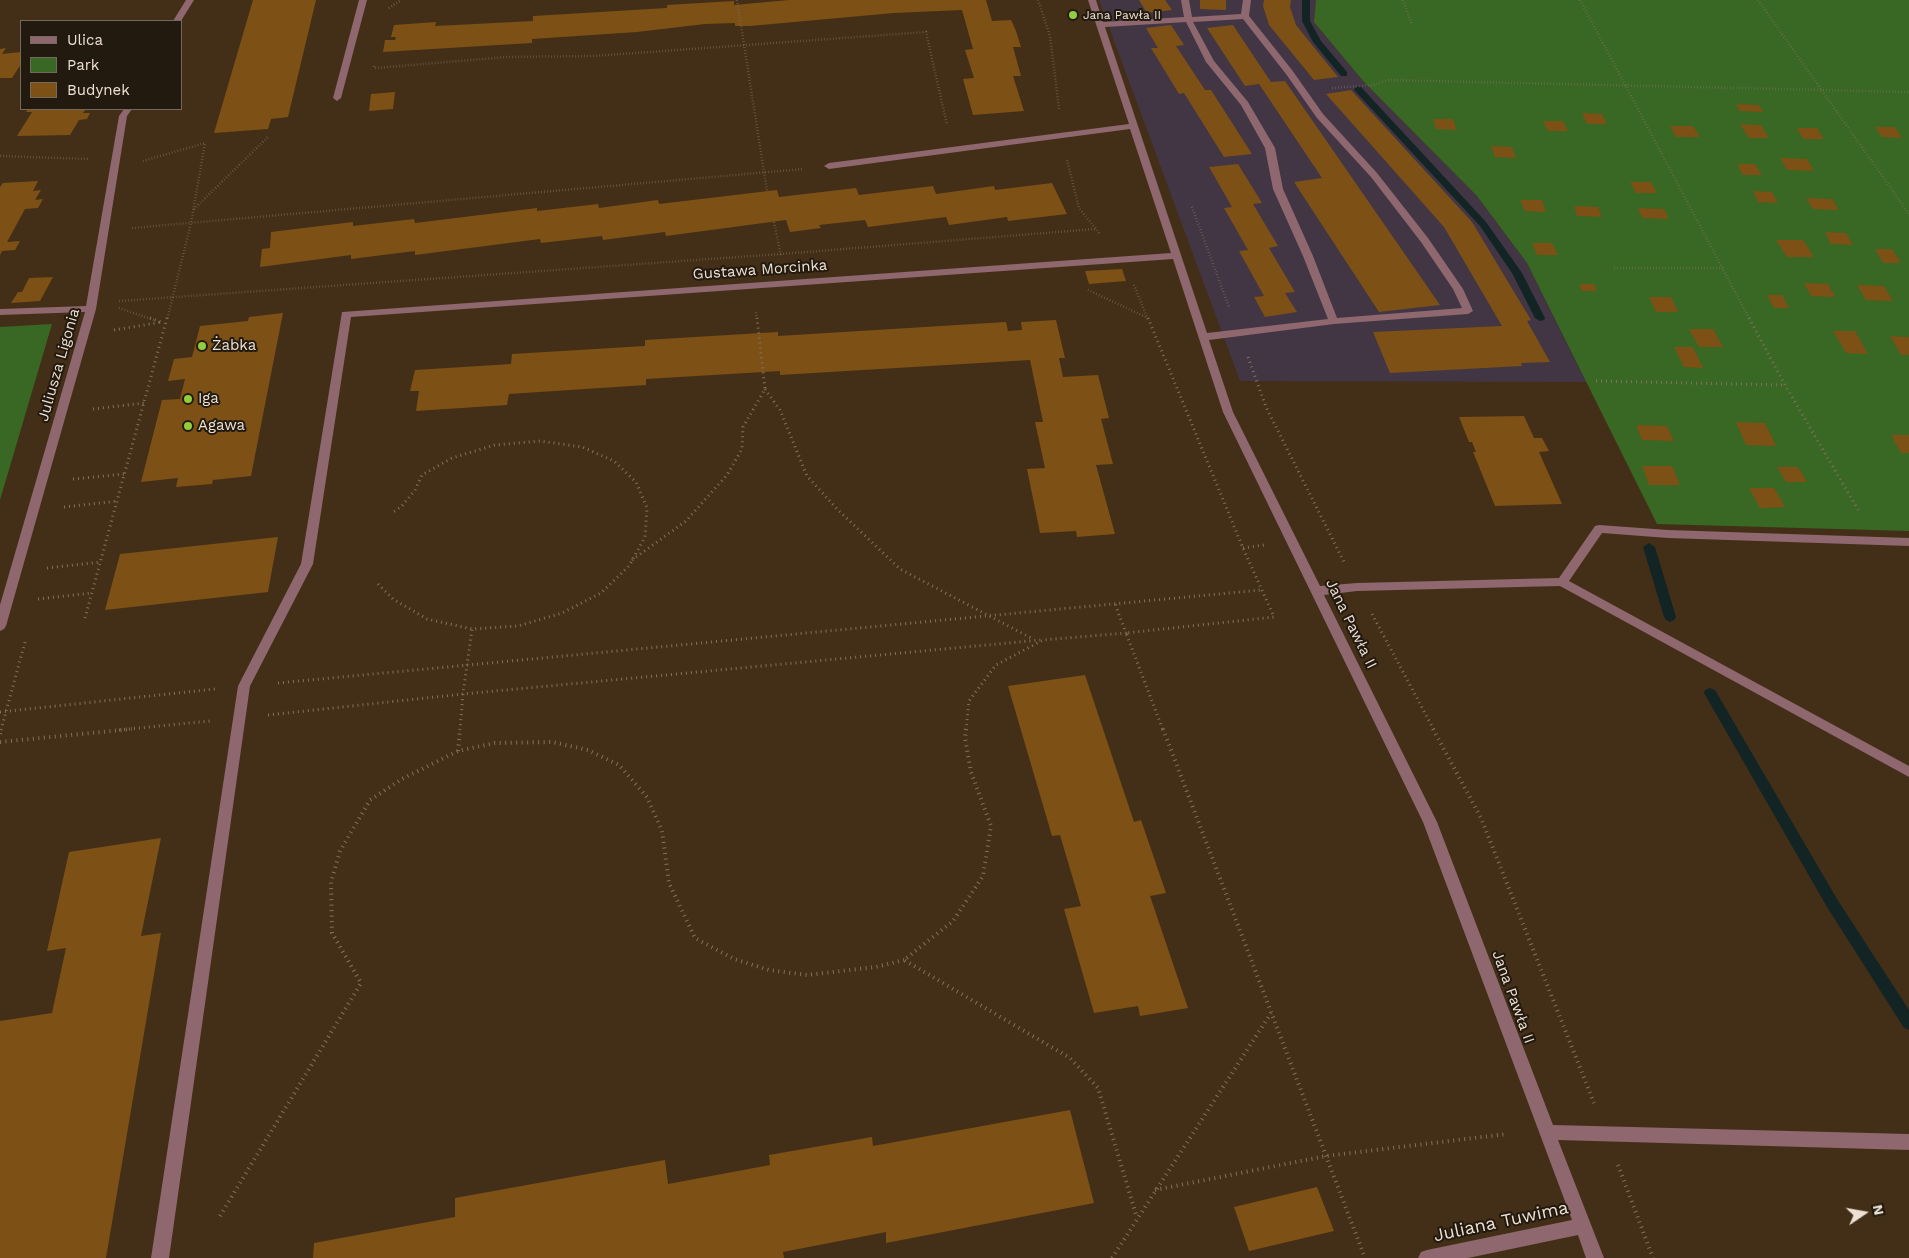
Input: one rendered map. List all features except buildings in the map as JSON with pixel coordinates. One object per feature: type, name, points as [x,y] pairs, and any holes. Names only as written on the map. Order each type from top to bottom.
[{"type":"street","points":[[179,20],[190,0]]},
{"type":"street","points":[[337,98],[363,0]]},
{"type":"street","name":"Jana Pawła II","points":[[1092,0],[1228,412],[1430,822],[1595,1258]]},
{"type":"street","points":[[1185,0],[1188,19],[1210,62],[1244,104],[1270,148],[1278,189],[1334,321]]},
{"type":"street","points":[[1204,337],[1334,321],[1468,311],[1458,289],[1425,240],[1374,175],[1320,116],[1245,16],[1247,0]]},
{"type":"street","points":[[1101,25],[1245,16]]},
{"type":"street","name":"Juliusza Ligonia","points":[[0,626],[84,335],[95,304],[104,231],[123,116],[127,110]]},
{"type":"street","points":[[829,166],[1134,126]]},
{"type":"street","name":"Gustawa Morcinka","points":[[244,686],[308,564],[346,314],[1177,256]]},
{"type":"street","points":[[0,312],[95,304]]},
{"type":"street","points":[[1562,582],[1599,529],[1668,534],[1909,542]]},
{"type":"street","points":[[1317,591],[1357,587],[1562,582],[1909,772]]},
{"type":"street","points":[[160,1258],[244,686]]},
{"type":"street","points":[[1546,1132],[1909,1142]]},
{"type":"street","name":"Juliana Tuwima","points":[[1427,1258],[1583,1226]]},
{"type":"path","points":[[386,12],[391,6],[401,0]]},
{"type":"path","points":[[737,0],[767,191]]},
{"type":"path","points":[[0,742],[463,694],[1126,633],[1274,617],[1123,260],[1079,208],[1062,135],[1050,36],[1038,0]]},
{"type":"path","points":[[1403,0],[1412,25]]},
{"type":"path","points":[[1580,0],[1785,385],[1877,541]]},
{"type":"path","points":[[1758,0],[1909,214]]},
{"type":"path","points":[[375,60],[374,68],[507,57],[594,56],[926,32],[952,150]]},
{"type":"path","points":[[1302,90],[1373,85],[1388,80],[1909,92]]},
{"type":"path","points":[[193,210],[269,136]]},
{"type":"path","points":[[0,156],[115,165],[205,143],[191,223],[173,297],[164,323],[86,618]]},
{"type":"path","points":[[104,231],[829,166]]},
{"type":"path","points":[[774,222],[781,254],[783,284]]},
{"type":"path","points":[[95,304],[1096,229]]},
{"type":"path","points":[[1614,268],[1723,268]]},
{"type":"path","points":[[1083,287],[1148,318]]},
{"type":"path","points":[[95,304],[164,323]]},
{"type":"path","points":[[755,307],[765,389],[780,410],[807,476],[837,509],[900,569],[1035,640]]},
{"type":"path","points":[[84,335],[164,323]]},
{"type":"path","points":[[1239,332],[1266,407],[1357,587],[1482,818],[1654,1258]]},
{"type":"path","points":[[1596,380],[1785,385]]},
{"type":"path","points":[[632,560],[686,520],[727,475],[742,449],[743,427],[765,389]]},
{"type":"path","points":[[87,409],[144,403]]},
{"type":"path","points":[[378,584],[393,599],[427,619],[472,628],[518,626],[562,614],[600,593],[629,566],[645,537],[647,508],[636,482],[614,461],[582,447],[540,441],[496,444],[452,458],[422,475],[415,490],[402,506],[392,512]]},
{"type":"path","points":[[68,479],[125,474]]},
{"type":"path","points":[[60,508],[118,501]]},
{"type":"path","points":[[45,568],[101,562]]},
{"type":"path","points":[[0,712],[244,686],[1261,590]]},
{"type":"path","points":[[36,599],[92,592]]},
{"type":"path","points":[[1114,604],[1365,1258]]},
{"type":"path","points":[[458,751],[466,665],[472,628]]},
{"type":"path","points":[[220,1216],[361,983],[332,933],[331,882],[340,851],[370,800],[402,779],[458,751],[495,743],[552,742],[588,750],[619,765],[647,797],[662,831],[669,883],[695,938],[734,959],[769,970],[807,975],[876,966],[904,960],[953,921],[983,876],[991,826],[971,772],[965,738],[969,701],[996,665],[1043,640]]},
{"type":"path","points":[[904,960],[1070,1058],[1098,1088],[1137,1218]]},
{"type":"path","points":[[1112,1258],[1272,1013]]},
{"type":"path","points":[[1156,1190],[1326,1156],[1507,1134]]},
{"type":"shaded area","points":[[1099,0],[1316,0],[1314,22],[1364,82],[1477,196],[1527,263],[1586,382],[1240,381]]},
{"type":"green space","points":[[1316,0],[1909,0],[1909,531],[1657,524],[1527,263],[1477,196],[1364,82],[1314,22]]},
{"type":"green space","points":[[52,324],[0,500],[0,327]]},
{"type":"waterway","points":[[1306,0],[1306,21],[1317,42],[1344,74]]},
{"type":"waterway","points":[[1358,89],[1483,224],[1517,273],[1540,318]]},
{"type":"waterway","points":[[1649,547],[1670,617]]},
{"type":"waterway","points":[[1710,693],[1832,903],[1909,1023]]},
{"type":"place","name":"Jana Pawła II","points":[[1073,15]]},
{"type":"place","name":"Żabka","points":[[202,346]]},
{"type":"place","name":"Iga","points":[[188,399]]},
{"type":"place","name":"Agawa","points":[[188,426]]}]
